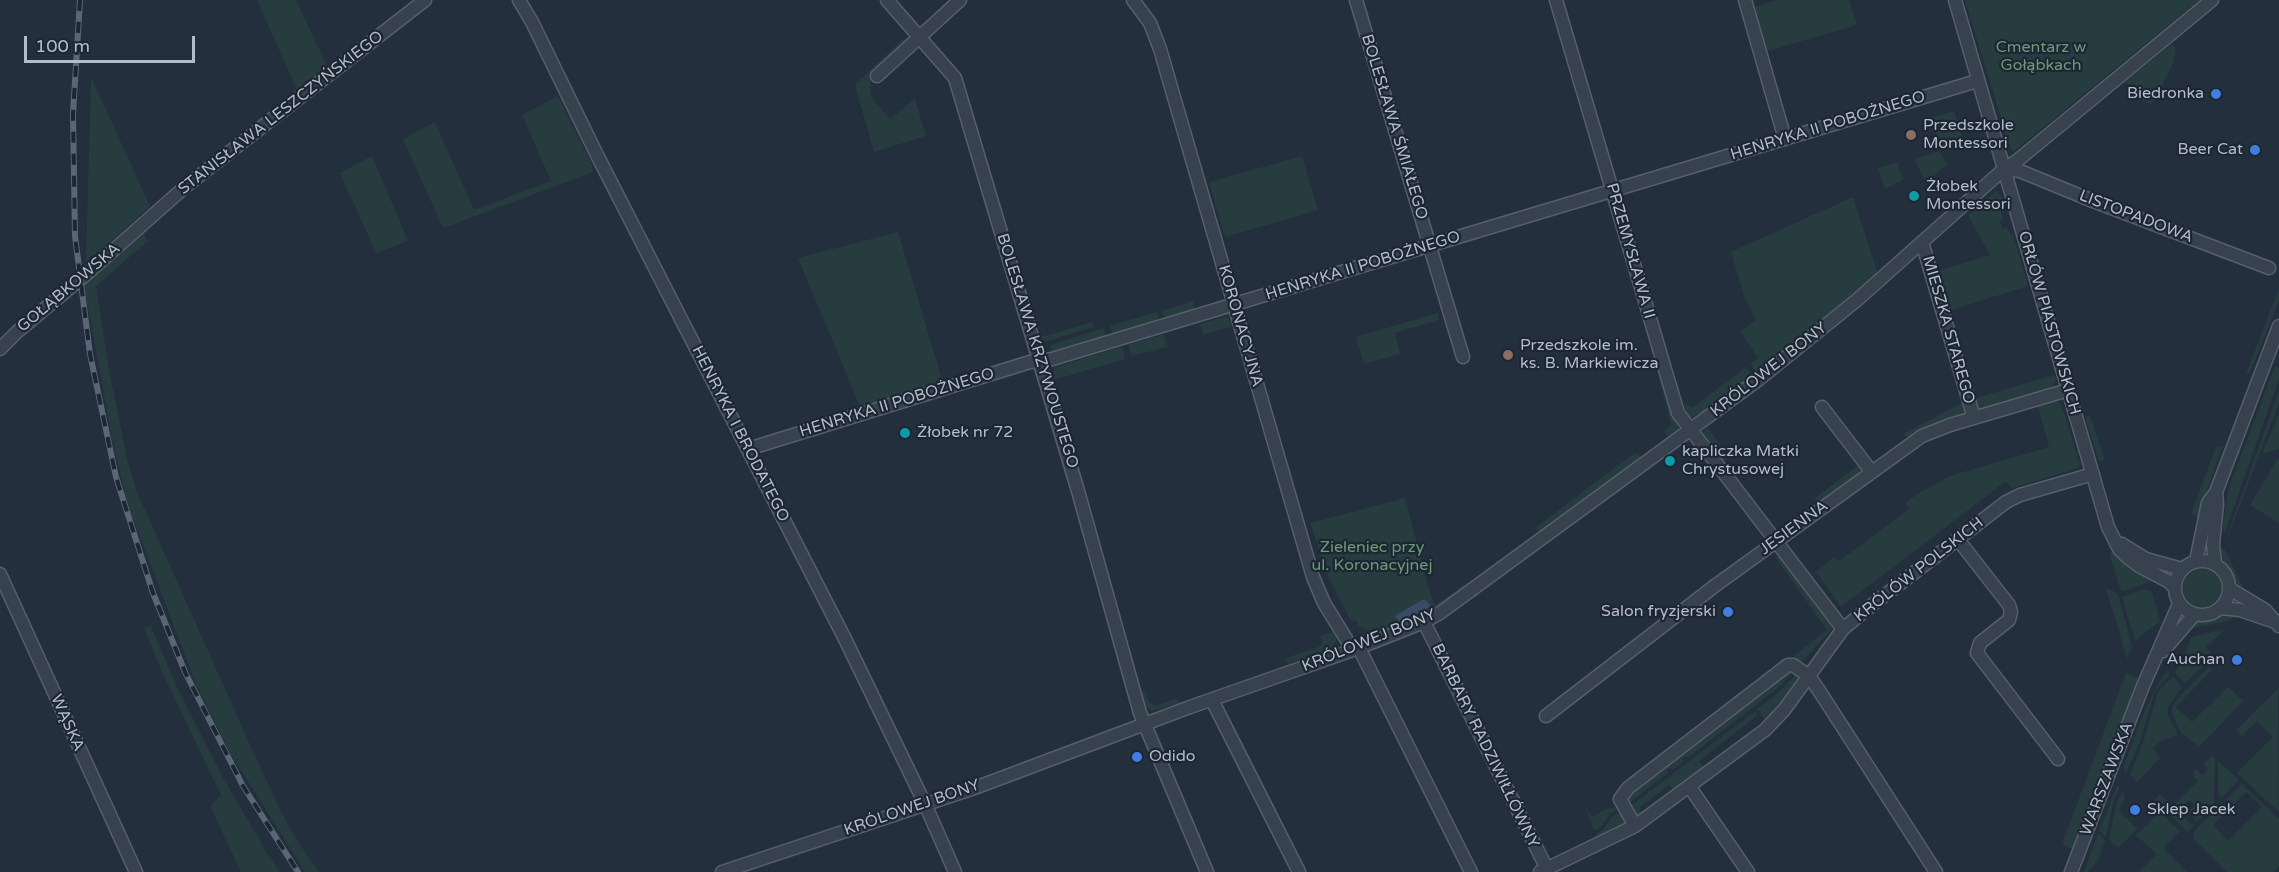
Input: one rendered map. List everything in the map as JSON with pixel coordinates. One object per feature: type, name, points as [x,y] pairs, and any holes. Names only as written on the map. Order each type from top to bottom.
[{"type":"street","name":"STANISŁAWA LESZCZYŃSKIEGO","points":[[139,228],[204,171],[425,0]]},
{"type":"street","name":"HENRYKA I BRODATEGO","points":[[519,0],[845,639],[925,804],[955,872]]},
{"type":"street","name":"BOLESŁAWA KRZYWOUSTEGO","points":[[888,0],[955,78],[1111,602],[1144,724],[1207,872]]},
{"type":"street","points":[[877,76],[960,0]]},
{"type":"street","name":"KORONACYJNA","points":[[1133,0],[1150,23],[1160,49],[1312,577],[1324,603],[1356,649],[1471,872]]},
{"type":"street","name":"BOLESŁAWA ŚMIAŁEGO","points":[[1356,0],[1463,357]]},
{"type":"street","name":"PRZEMYSŁAWA II","points":[[1556,0],[1678,413],[1843,629]]},
{"type":"street","points":[[1744,0],[1785,139]]},
{"type":"street","name":"ORŁÓW PIASTOWSKICH","points":[[1954,0],[2108,527],[2120,549],[2132,561],[2160,576],[2174,587]]},
{"type":"street","name":"KRÓLOWEJ BONY","points":[[722,872],[925,804],[1356,649],[1424,622],[1459,601],[1800,347],[2004,169],[2018,160],[2212,0]]},
{"type":"street","name":"HENRYKA II POBOŻNEGO","points":[[748,449],[1977,81]]},
{"type":"street","name":"LISTOPADOWA","points":[[2004,169],[2020,171],[2269,268]]},
{"type":"street","name":"GOŁĄBKOWSKA","points":[[0,349],[139,228]]},
{"type":"street","name":"MIESZKA STAREGO","points":[[1922,242],[1974,418]]},
{"type":"street","points":[[2196,561],[2208,503],[2216,492],[2279,326]]},
{"type":"street","name":"JESIENNA","points":[[1546,716],[1645,638],[1775,541],[1922,436],[2068,390]]},
{"type":"street","points":[[1822,407],[1871,471]]},
{"type":"street","name":"KRÓLÓW POLSKICH","points":[[1544,871],[1635,826],[1765,730],[1779,715],[1843,629],[2013,498],[2093,474]]},
{"type":"street","points":[[2215,564],[2213,544],[2216,492]]},
{"type":"street","points":[[2116,540],[2146,559],[2181,569]]},
{"type":"street","points":[[1963,546],[2009,605],[2011,612],[2009,620],[1980,643],[1977,653],[2058,759]]},
{"type":"street","points":[[2196,561],[2215,564],[2226,574],[2230,589],[2226,603],[2209,615],[2194,615],[2179,604],[2174,587],[2181,569],[2196,561]]},
{"type":"street","name":"WĄSKA","points":[[0,574],[136,872]]},
{"type":"street","points":[[2230,589],[2265,610],[2277,624]]},
{"type":"street","name":"WARSZAWSKA","points":[[2071,872],[2142,686],[2179,604]]},
{"type":"street","points":[[2221,608],[2240,610],[2277,624]]},
{"type":"street","name":"WARSZAWSKA","points":[[2142,686],[2166,647],[2194,615]]},
{"type":"street","name":"BARBARY RADZIWIŁŁÓWNY","points":[[1424,622],[1544,871]]},
{"type":"street","points":[[1635,826],[1620,799],[1628,788],[1788,665],[1793,665],[1809,676],[1936,872]]},
{"type":"street","points":[[1212,700],[1299,872]]},
{"type":"street","points":[[1689,786],[1748,872]]},
{"type":"green space","points":[[257,0],[296,0],[328,68],[298,92]]},
{"type":"green space","points":[[1777,0],[1849,0],[1857,25],[1767,51],[1755,7]]},
{"type":"green space","name":"Cmentarz w Gołąbkach","points":[[1965,0],[2199,0],[2013,152]]},
{"type":"green space","points":[[904,38],[907,42],[870,78],[871,97],[890,119],[915,99],[926,136],[874,152],[855,85]]},
{"type":"green space","points":[[2172,44],[2176,49],[2173,63],[2158,94],[2151,104],[2140,100],[2125,82]]},
{"type":"green space","points":[[91,77],[150,206],[86,264]]},
{"type":"green space","points":[[558,96],[592,165],[593,172],[443,228],[403,139],[435,122],[474,210],[551,181],[522,115]]},
{"type":"green space","points":[[1954,111],[1963,139],[1941,146],[1932,117]]},
{"type":"green space","points":[[1939,151],[1947,164],[1926,183],[1914,159]]},
{"type":"green space","points":[[372,156],[408,241],[376,253],[340,173]]},
{"type":"green space","points":[[1302,156],[1318,210],[1225,237],[1209,182]]},
{"type":"green space","points":[[1898,162],[1898,168],[1904,179],[1887,188],[1884,187],[1878,168]]},
{"type":"green space","points":[[1997,191],[2002,197],[2000,207],[2003,220],[2000,221],[2002,229],[2006,228],[2013,235],[2028,286],[1948,311],[1937,274],[1940,270],[1990,255],[1968,215]]},
{"type":"green space","points":[[1853,197],[1878,274],[1757,374],[1750,364],[1758,358],[1740,331],[1756,320],[1744,296],[1731,252]]},
{"type":"green space","points":[[898,232],[943,383],[862,406],[859,404],[798,258]]},
{"type":"green space","points":[[144,233],[148,241],[96,286],[109,370],[127,459],[137,492],[282,814],[319,872],[305,872],[232,756],[196,684],[127,502],[112,439],[84,285]]},
{"type":"green space","points":[[2279,288],[2279,300],[2250,373],[2246,374]]},
{"type":"green space","points":[[1193,301],[1195,311],[1165,320],[1162,311]]},
{"type":"green space","points":[[1157,312],[1160,321],[1113,335],[1110,326]]},
{"type":"green space","points":[[1438,313],[1439,320],[1395,333],[1400,354],[1364,364],[1356,337]]},
{"type":"green space","points":[[1223,317],[1228,318],[1233,326],[1203,335],[1200,324]]},
{"type":"green space","points":[[1092,322],[1094,327],[1044,342],[1039,333],[1045,336]]},
{"type":"green space","points":[[1104,328],[1106,337],[1052,353],[1050,345]]},
{"type":"green space","points":[[1164,334],[1167,347],[1132,356],[1128,345]]},
{"type":"green space","points":[[1122,347],[1125,359],[1053,380],[1054,367]]},
{"type":"green space","points":[[2275,366],[2279,368],[2279,379],[2224,535],[2223,524],[2229,487]]},
{"type":"green space","points":[[1746,367],[1753,377],[1703,415],[1701,413],[1692,417],[1687,414],[1684,404],[1693,407]]},
{"type":"green space","points":[[1656,368],[1660,369],[1674,418],[1678,424],[1679,430],[1671,438],[1664,432],[1671,424]]},
{"type":"green space","points":[[1969,371],[1976,398],[2054,375],[2056,380],[2049,391],[1981,411],[1976,407],[1966,372]]},
{"type":"green space","points":[[2279,391],[2279,403],[2227,536]]},
{"type":"green space","points":[[2055,401],[2061,404],[2080,464],[2078,468],[2012,488],[2006,481],[1841,607],[1816,572],[1834,557],[1839,561],[1909,509],[1905,503],[1950,476],[2049,447],[2038,406]]},
{"type":"green space","points":[[1964,402],[1967,411],[1964,415],[1917,433],[1908,439],[1903,434]]},
{"type":"green space","points":[[2279,414],[2279,449],[2262,454]]},
{"type":"green space","points":[[2090,416],[2105,460],[2099,461],[2085,417]]},
{"type":"green space","points":[[1708,428],[1729,457],[1724,461],[1702,433]]},
{"type":"green space","points":[[2216,447],[2222,447],[2198,517],[2191,514]]},
{"type":"green space","points":[[1638,453],[1642,459],[1541,534],[1535,528],[1633,454]]},
{"type":"green space","points":[[2279,460],[2279,523],[2250,505]]},
{"type":"green space","points":[[1857,466],[1860,468],[1858,474],[1816,505],[1815,498]]},
{"type":"green space","name":"Zieleniec przy ul. Koronacyjnej","points":[[1405,498],[1428,587],[1435,605],[1468,582],[1469,585],[1422,616],[1378,635],[1376,632],[1357,626],[1358,622],[1350,619],[1330,580],[1310,523]],"holes":[[[1431,605],[1401,622],[1396,615],[1413,607]]]},
{"type":"green space","points":[[2218,547],[2225,550],[2245,591],[2237,587],[2220,556]]},
{"type":"green space","points":[[2112,552],[2123,563],[2151,581],[2125,591],[2120,589],[2109,553]]},
{"type":"green space","points":[[1780,555],[1832,624],[1832,629],[1800,664],[1794,656],[1827,630],[1776,558]]},
{"type":"green space","points":[[2202,569],[2215,575],[2221,588],[2215,601],[2202,607],[2189,601],[2183,588],[2189,575]]},
{"type":"green space","points":[[2106,588],[2118,594],[2132,646],[2127,659]]},
{"type":"green space","points":[[2144,589],[2152,592],[2160,621],[2135,641],[2122,597]]},
{"type":"green space","points":[[2231,613],[2237,614],[2229,621],[2187,628],[2194,623]]},
{"type":"green space","points":[[151,626],[176,685],[221,774],[280,872],[241,872],[210,806],[221,795],[162,672],[144,628]]},
{"type":"green space","points":[[2225,629],[2206,647],[2213,656],[2185,683],[2175,673],[2192,637]]},
{"type":"green space","points":[[1333,632],[1337,637],[1334,648],[1288,664],[1286,658],[1318,647],[1323,642],[1320,636]]},
{"type":"green space","points":[[2209,667],[2212,670],[2176,707],[2192,722],[2228,687],[2243,701],[2199,747],[2181,733],[2172,713],[2173,706],[2179,697]]},
{"type":"green space","points":[[1794,671],[1778,688],[1688,758],[1686,756],[1684,761],[1673,770],[1671,768],[1667,771],[1668,773],[1627,805],[1628,795],[1789,672]]},
{"type":"green space","points":[[2167,671],[2170,674],[2155,691],[2140,742],[2126,772],[2123,768],[2142,717],[2155,688]]},
{"type":"green space","points":[[1797,673],[1798,681],[1766,721],[1757,709],[1780,691]]},
{"type":"green space","points":[[2126,673],[2138,678],[2073,849],[2062,844]]},
{"type":"green space","points":[[2173,676],[2182,687],[2168,707],[2168,714],[2178,735],[2162,740],[2153,748],[2160,758],[2137,782],[2130,774],[2143,743],[2158,692]]},
{"type":"green space","points":[[2279,688],[2279,812],[2237,773],[2273,737],[2257,721],[2242,736],[2236,730]]},
{"type":"green space","points":[[1145,691],[1149,702],[1156,706],[1177,698],[1180,703],[1151,711],[1143,708],[1139,692]]},
{"type":"green space","points":[[1755,711],[1758,715],[1699,761],[1704,768],[1674,791],[1669,785],[1639,808],[1643,815],[1636,816],[1629,807]]},
{"type":"green space","points":[[2212,755],[2215,758],[2214,805],[2197,821],[2188,812],[2195,805],[2189,800],[2178,812],[2194,826],[2187,832],[2155,799],[2160,794],[2173,806],[2198,781],[2192,774],[2196,769],[2202,775],[2208,769],[2203,763]]},
{"type":"green space","points":[[2218,761],[2239,780],[2222,797],[2218,793]]},
{"type":"green space","points":[[2242,784],[2279,819],[2279,866],[2273,872],[2227,872],[2193,838],[2195,830],[2223,804],[2228,810],[2213,825],[2228,841],[2262,807],[2246,792],[2233,805],[2227,799]]},
{"type":"green space","points":[[2117,786],[2120,787],[2114,799],[2106,837],[2099,831]]},
{"type":"green space","points":[[2123,790],[2125,797],[2119,810],[2137,829],[2118,848],[2109,840],[2116,805]]},
{"type":"green space","points":[[1615,807],[1618,809],[1610,814],[1600,828],[1594,831],[1587,811],[1593,817],[1606,809]]},
{"type":"green space","points":[[1621,812],[1627,821],[1626,824],[1599,840],[1596,834],[1604,829],[1613,816]]},
{"type":"green space","points":[[2160,812],[2180,831],[2163,848],[2187,872],[2139,872],[2157,854],[2136,835]]},
{"type":"green space","points":[[2098,833],[2105,840],[2099,859],[2088,872],[2084,872]]},
{"type":"water","points":[[1424,599],[1431,606],[1400,622],[1395,617],[1396,615]]},
{"type":"railway","points":[[80,0],[73,114],[75,236],[90,354],[116,477],[153,593],[185,672],[243,786],[298,872]]},
{"type":"place","name":"Biedronka","points":[[2216,94]]},
{"type":"place","name":"Przedszkole Montessori","points":[[1911,135]]},
{"type":"place","name":"Beer Cat","points":[[2255,150]]},
{"type":"place","name":"Żłobek Montessori","points":[[1914,196]]},
{"type":"place","name":"Przedszkole im. ks. B. Markiewicza","points":[[1508,355]]},
{"type":"place","name":"Żłobek nr 72","points":[[905,433]]},
{"type":"place","name":"kapliczka Matki Chrystusowej","points":[[1670,461]]},
{"type":"place","name":"Salon fryzjerski","points":[[1728,612]]},
{"type":"place","name":"Auchan","points":[[2237,660]]},
{"type":"place","name":"Odido","points":[[1137,757]]},
{"type":"place","name":"Sklep Jacek","points":[[2135,810]]}]
